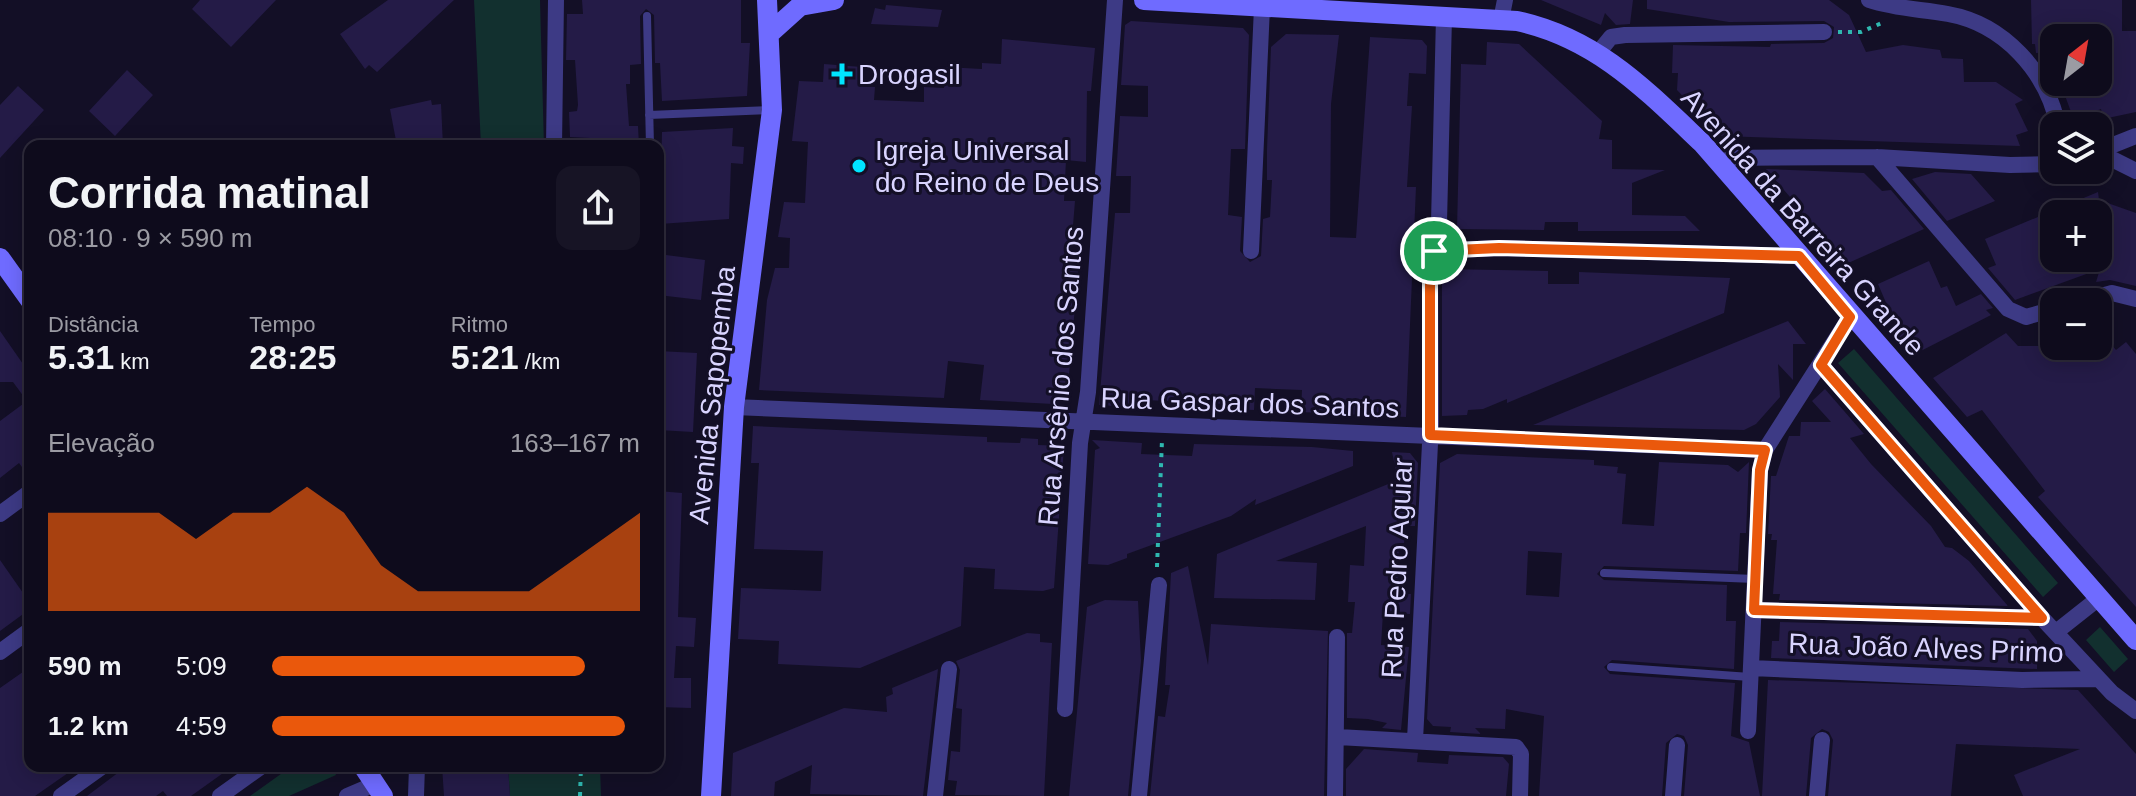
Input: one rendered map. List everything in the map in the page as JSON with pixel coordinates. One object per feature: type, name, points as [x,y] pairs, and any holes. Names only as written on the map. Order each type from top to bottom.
[{"type":"main road","name":"Avenida Sapopemba","points":[[711,796],[734,407],[772,110],[767,0]]},
{"type":"main road","points":[[770,33],[795,3],[834,0]]},
{"type":"main road","name":"Avenida da Barreira Grande","points":[[1144,0],[1262,7],[1339,5],[1444,17],[1503,10],[1552,28],[1598,53],[1655,99],[1715,158],[1850,317],[2099,598],[2134,633]]},
{"type":"main road","points":[[0,258],[24,292]]},
{"type":"main road","points":[[367,772],[379,790]]},
{"type":"street","points":[[554,140],[556,0]]},
{"type":"street","name":"Rua Arsênio dos Santos","points":[[1065,709],[1115,0]]},
{"type":"street","points":[[1869,0],[1969,19],[2009,43],[2032,68],[2054,104],[2055,112]]},
{"type":"street","points":[[1251,251],[1262,7]]},
{"type":"street","name":"Rua Pedro Aguiar","points":[[1415,740],[1430,435],[1430,274],[1439,222],[1444,17]]},
{"type":"street","points":[[1598,53],[1611,37],[1625,35],[1824,32]]},
{"type":"street","points":[[2112,145],[2136,136]]},
{"type":"street","points":[[1877,157],[2008,309],[2026,317],[2040,313]]},
{"type":"street","points":[[1715,158],[1877,157],[2040,164]]},
{"type":"street","points":[[2112,158],[2136,171]]},
{"type":"street","points":[[1434,251],[1499,248],[1799,256]]},
{"type":"street","points":[[2112,293],[2136,299]]},
{"type":"street","points":[[1748,731],[1760,470],[1765,450],[1850,317]]},
{"type":"street","points":[[1821,365],[2042,618],[2099,679],[2136,711]]},
{"type":"street","name":"Rua Gaspar dos Santos","points":[[734,407],[1765,450]]},
{"type":"street","points":[[0,514],[24,496]]},
{"type":"street","points":[[1139,796],[1159,585]]},
{"type":"street","points":[[2056,632],[2099,598]]},
{"type":"street","points":[[1754,610],[2042,618]]},
{"type":"street","points":[[0,652],[24,634]]},
{"type":"street","points":[[1335,796],[1337,637]]},
{"type":"street","points":[[935,796],[949,669]]},
{"type":"street","name":"Rua João Alves Primo","points":[[1751,672],[2022,680],[2099,679]]},
{"type":"street","points":[[1338,737],[1505,745],[1521,751],[1520,796]]},
{"type":"street","points":[[1817,796],[1822,740]]},
{"type":"street","points":[[1673,796],[1677,745]]},
{"type":"street","points":[[61,796],[95,772]]},
{"type":"street","points":[[220,796],[254,772]]},
{"type":"street","points":[[416,796],[417,772]]},
{"type":"street","points":[[347,796],[379,790]]},
{"type":"lane","points":[[647,16],[650,140]]},
{"type":"lane","points":[[649,115],[772,110]]},
{"type":"lane","points":[[1604,573],[1756,579]]},
{"type":"lane","points":[[1611,667],[1751,672]]},
{"type":"path","points":[[1824,32],[1861,32],[1907,5]]},
{"type":"path","points":[[1159,585],[1156,542],[1163,425]]},
{"type":"path","points":[[580,796],[581,772]]},
{"type":"green space","points":[[474,0],[540,0],[544,140],[481,140]]},
{"type":"green space","points":[[1854,349],[2058,583],[2043,597],[1838,363]]},
{"type":"green space","points":[[2100,627],[2128,659],[2114,672],[2086,640]]},
{"type":"green space","points":[[284,772],[335,772],[336,775],[289,796],[250,796]]},
{"type":"green space","points":[[508,772],[600,772],[601,796],[510,796]]},
{"type":"building","points":[[200,0],[276,0],[231,47],[192,9]]},
{"type":"building","points":[[388,0],[454,0],[377,72],[369,65],[365,69],[340,34]]},
{"type":"building","points":[[582,0],[741,0],[741,43],[750,43],[747,96],[662,101],[660,63],[655,63],[654,15],[646,9],[640,16],[641,64],[630,65],[630,84],[626,84],[629,126],[638,126],[639,140],[570,137],[569,112],[577,111],[578,105],[575,60],[566,60],[567,14],[583,14]]},
{"type":"building","points":[[1541,0],[1633,0],[1630,24],[1616,25],[1605,13],[1601,25]]},
{"type":"building","points":[[1647,0],[1829,0],[1849,15],[1866,52],[1903,45],[1940,50],[1942,58],[1963,59],[1964,82],[1996,82],[2023,100],[2015,104],[2028,131],[2016,135],[2020,146],[1721,136],[1677,90],[1678,73],[1672,73],[1673,45],[1770,47],[1771,44],[1824,43],[1833,38],[1834,27],[1824,21],[1729,22],[1647,9]]},
{"type":"building","points":[[2031,0],[2122,0],[2122,31],[2136,31],[2136,112],[2112,117],[2112,112],[2102,112],[2101,109],[2071,112],[2065,96],[2112,96],[2112,24],[2040,24],[2040,53],[2036,53],[2035,44],[2032,44]]},
{"type":"building","points":[[886,5],[942,10],[938,27],[871,24],[875,8],[885,10]]},
{"type":"building","points":[[1131,21],[1243,28],[1249,35],[1245,149],[1231,149],[1228,215],[1242,217],[1240,251],[1250,262],[1261,256],[1263,219],[1270,217],[1272,180],[1267,180],[1267,150],[1271,47],[1286,34],[1339,35],[1331,104],[1330,237],[1356,238],[1370,37],[1422,40],[1427,46],[1426,74],[1409,73],[1407,106],[1412,106],[1407,187],[1416,187],[1406,417],[1301,412],[1302,390],[1255,388],[1254,410],[1224,409],[1224,404],[1146,400],[1146,408],[1099,405],[1115,213],[1130,213],[1131,176],[1116,176],[1120,116],[1148,117],[1148,86],[1121,85],[1125,25]]},
{"type":"building","points":[[1002,39],[1095,48],[1091,91],[1087,91],[1086,162],[1066,160],[1064,201],[1075,201],[1071,250],[1080,250],[1067,397],[1053,404],[980,400],[984,365],[948,361],[944,398],[759,390],[767,300],[775,268],[789,268],[790,238],[778,237],[784,202],[805,203],[808,142],[792,141],[799,81],[823,82],[824,64],[862,67],[861,86],[875,87],[874,100],[924,102],[924,87],[944,88],[945,67],[982,69],[982,63],[1001,64]]},
{"type":"building","points":[[1487,42],[1519,44],[1602,121],[1599,139],[1612,140],[1612,169],[1665,170],[1632,183],[1632,215],[1685,216],[1700,231],[1578,231],[1578,222],[1545,222],[1544,230],[1457,229],[1461,64],[1486,65]]},
{"type":"building","points":[[127,70],[153,95],[115,136],[89,111]]},
{"type":"building","points":[[18,86],[44,110],[0,158],[0,105]]},
{"type":"building","points":[[431,100],[432,105],[441,104],[443,140],[396,140],[390,109]]},
{"type":"building","points":[[733,128],[732,146],[744,147],[743,164],[731,163],[729,219],[664,224],[662,132]]},
{"type":"building","points":[[1766,169],[1864,173],[1882,191],[1891,190],[1924,229],[1846,264],[1814,227],[1809,227],[1808,216],[1794,218],[1790,197]]},
{"type":"building","points":[[1935,172],[1971,174],[1995,201],[1947,221],[1912,179]]},
{"type":"building","points":[[2098,192],[2099,200],[2079,200]]},
{"type":"building","points":[[2112,205],[2136,213],[2136,286],[2110,280],[2096,282],[2099,272],[2112,272]]},
{"type":"building","points":[[2040,216],[2040,272],[2092,272],[2040,288],[2040,291],[2015,300],[1988,268],[1996,265],[1985,239]]},
{"type":"building","points":[[664,255],[705,260],[701,300],[664,296]]},
{"type":"building","points":[[1929,261],[1941,288],[1947,286],[1956,306],[1981,294],[1993,308],[1986,310],[1991,315],[1913,355],[1895,334],[1899,333],[1878,284]]},
{"type":"building","points":[[1442,269],[1548,271],[1548,284],[1579,284],[1579,272],[1730,278],[1724,313],[1507,403],[1507,399],[1483,409],[1468,410],[1467,415],[1442,416]]},
{"type":"building","points":[[1788,321],[1806,344],[1793,344],[1793,380],[1778,364],[1780,397],[1756,424],[1744,430],[1533,425]]},
{"type":"building","points":[[0,331],[24,365],[24,397],[13,382],[0,382]]},
{"type":"building","points":[[2006,333],[2018,346],[2040,346],[2040,360],[2112,360],[2112,345],[2116,350],[2126,342],[2136,354],[2136,607],[2038,497],[2045,491],[1982,410],[1967,417],[1933,378]]},
{"type":"building","points":[[664,351],[697,353],[693,432],[664,430]]},
{"type":"building","points":[[1825,389],[1864,434],[1850,438],[1871,464],[1931,526],[1945,547],[1952,548],[1969,561],[2008,606],[1779,600],[1780,594],[1773,594],[1777,540],[1771,540],[1772,534],[1768,534],[1771,476],[1776,476],[1789,436],[1800,436],[1801,422],[1831,422],[1812,401]]},
{"type":"building","points":[[24,403],[24,470],[19,463],[0,478],[0,421]]},
{"type":"building","points":[[753,426],[987,437],[987,442],[1020,443],[1021,438],[1038,439],[1038,445],[1064,446],[1054,588],[1043,591],[994,589],[995,569],[964,567],[961,626],[860,668],[778,664],[779,641],[738,639],[741,588],[821,591],[823,551],[754,549],[759,463],[751,463]]},
{"type":"building","points":[[1092,440],[1142,443],[1141,454],[1192,456],[1194,444],[1353,451],[1353,466],[1255,505],[1256,499],[1231,516],[1127,554],[1127,558],[1108,565],[1088,564],[1095,450],[1100,448]]},
{"type":"building","points":[[1392,452],[1410,453],[1418,463],[1415,526],[1406,526],[1404,543],[1399,543],[1397,594],[1411,594],[1410,614],[1383,613],[1381,645],[1409,647],[1401,730],[1382,728],[1387,723],[1347,718],[1347,633],[1352,633],[1355,602],[1348,602],[1350,565],[1364,566],[1366,526],[1276,561],[1317,563],[1315,600],[1214,598],[1217,554],[1398,480]]},
{"type":"building","points":[[1457,454],[1594,460],[1594,465],[1618,467],[1617,473],[1626,474],[1622,524],[1654,526],[1659,462],[1728,465],[1738,472],[1749,462],[1746,533],[1740,533],[1738,571],[1604,566],[1597,574],[1604,580],[1727,585],[1726,621],[1736,621],[1734,669],[1612,660],[1604,667],[1610,674],[1735,683],[1731,736],[1749,742],[1760,796],[1684,796],[1688,745],[1684,736],[1677,734],[1666,743],[1662,796],[1539,796],[1544,716],[1506,709],[1505,729],[1475,728],[1481,734],[1450,732],[1451,727],[1433,726],[1427,719],[1440,463]],"holes":[[[1528,551],[1562,553],[1559,597],[1526,595]]]},
{"type":"building","points":[[664,492],[682,493],[678,617],[696,618],[694,647],[676,646],[674,678],[691,678],[691,708],[664,707]]},
{"type":"building","points":[[0,560],[24,594],[24,613],[0,631]]},
{"type":"building","points":[[1188,566],[1208,665],[1211,624],[1328,631],[1324,796],[1150,796],[1158,716],[1165,717],[1170,685],[1165,685],[1171,573]]},
{"type":"building","points":[[1105,600],[1138,601],[1141,661],[1128,796],[1069,796],[1087,607]]},
{"type":"building","points":[[1780,622],[2028,629],[2037,641],[2037,669],[1771,658],[1772,641],[1779,641]]},
{"type":"building","points":[[1027,633],[1040,634],[1040,642],[1052,643],[1044,796],[955,795],[957,781],[948,780],[951,751],[960,752],[962,709],[956,708],[960,670],[956,661]]},
{"type":"building","points":[[938,669],[923,796],[810,794],[812,765],[775,782],[774,796],[731,796],[733,753],[844,708],[887,712],[886,697],[893,694],[892,688]]},
{"type":"building","points":[[24,671],[24,772],[69,772],[35,796],[0,796],[0,688]]},
{"type":"building","points":[[1768,680],[2078,690],[2136,754],[2136,796],[2023,796],[2014,775],[2080,749],[1956,744],[1951,796],[1828,796],[1833,740],[1829,732],[1822,729],[1811,738],[1806,796],[1762,796]]},
{"type":"building","points":[[1364,749],[1418,753],[1417,762],[1448,764],[1449,755],[1503,757],[1509,764],[1506,796],[1346,796],[1346,769]]},
{"type":"building","points":[[119,772],[225,772],[191,796],[167,796],[163,791],[156,796],[87,796]]},
{"type":"building","points":[[442,772],[508,772],[510,796],[444,796]]},
{"type":"place","name":"Drogasil","points":[[842,74]]},
{"type":"place","name":"Igreja Universal do Reino de Deus","points":[[859,166]]},
{"type":"route","points":[[1499,248],[1799,256],[1850,317],[1821,365],[2042,618],[1754,610],[1760,470],[1765,450],[1430,435],[1430,274],[1434,251],[1499,248]]}]
